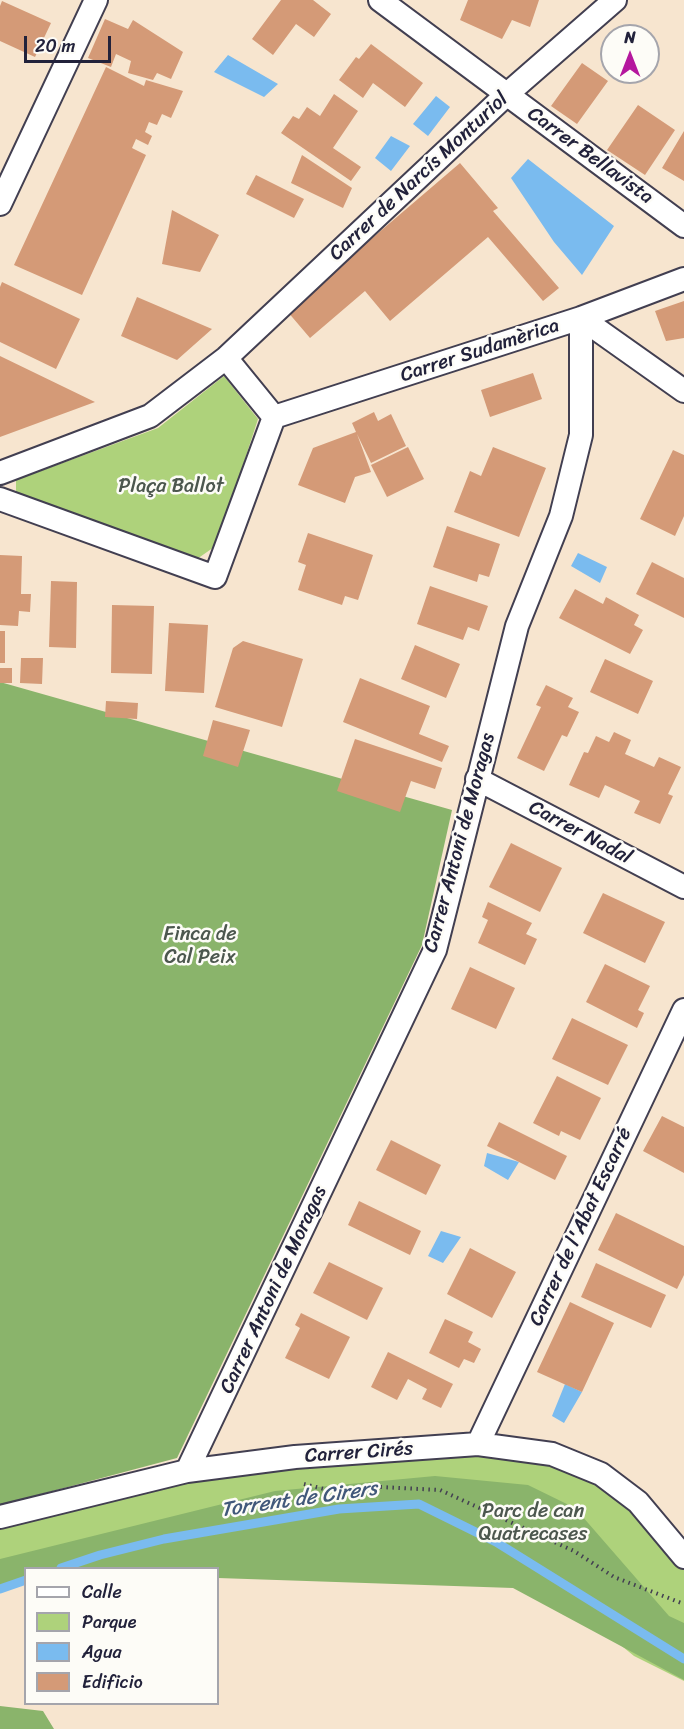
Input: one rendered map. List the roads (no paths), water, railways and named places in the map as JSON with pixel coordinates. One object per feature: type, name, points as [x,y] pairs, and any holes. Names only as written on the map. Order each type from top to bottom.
[{"type":"street","points":[[0,204],[96,0]]},
{"type":"street","name":"Carrer Bellavista","points":[[380,0],[684,226]]},
{"type":"street","name":"Carrer de Narcís Monturiol","points":[[226,358],[506,95],[615,0]]},
{"type":"street","name":"Carrer Sudamèrica","points":[[274,417],[581,318],[684,279]]},
{"type":"street","points":[[581,318],[684,391]]},
{"type":"street","name":"Carrer Antoni de Moragas","points":[[187,1471],[435,950],[517,626],[561,516],[581,435],[581,318]]},
{"type":"street","points":[[0,473],[150,416],[226,358],[274,417],[215,577],[0,499]]},
{"type":"street","name":"Carrer Nadal","points":[[477,779],[684,887]]},
{"type":"street","name":"Carrer de l'Abat Escarré","points":[[478,1444],[684,1010]]},
{"type":"street","name":"Carrer Cirés","points":[[0,1517],[187,1471],[295,1457],[478,1444],[552,1454],[601,1474],[638,1502],[684,1557]]},
{"type":"water","points":[[228,55],[278,84],[264,97],[214,72]]},
{"type":"water","points":[[436,96],[450,107],[428,136],[413,124]]},
{"type":"water","points":[[391,136],[410,146],[391,171],[375,158]]},
{"type":"water","points":[[528,159],[614,226],[582,275],[554,242],[511,178]]},
{"type":"water","points":[[578,553],[607,567],[600,583],[571,566]]},
{"type":"water","points":[[487,1153],[519,1162],[508,1180],[484,1166]]},
{"type":"water","points":[[441,1231],[461,1237],[443,1263],[428,1256]]},
{"type":"water","points":[[565,1384],[582,1392],[564,1423],[552,1416]]},
{"type":"waterway","name":"Torrent de Cirers","points":[[64,1567],[100,1555],[164,1539],[339,1509],[419,1504],[496,1542],[684,1659]]},
{"type":"waterway","name":"Torrent de Cirers","points":[[0,1589],[24,1581]]},
{"type":"park label","name":"Plaça Ballot","points":[[171,487]]},
{"type":"park label","name":"Finca de Cal Peix","points":[[200,946]]},
{"type":"park label","name":"Parc de can Quatrecases","points":[[533,1524]]}]
